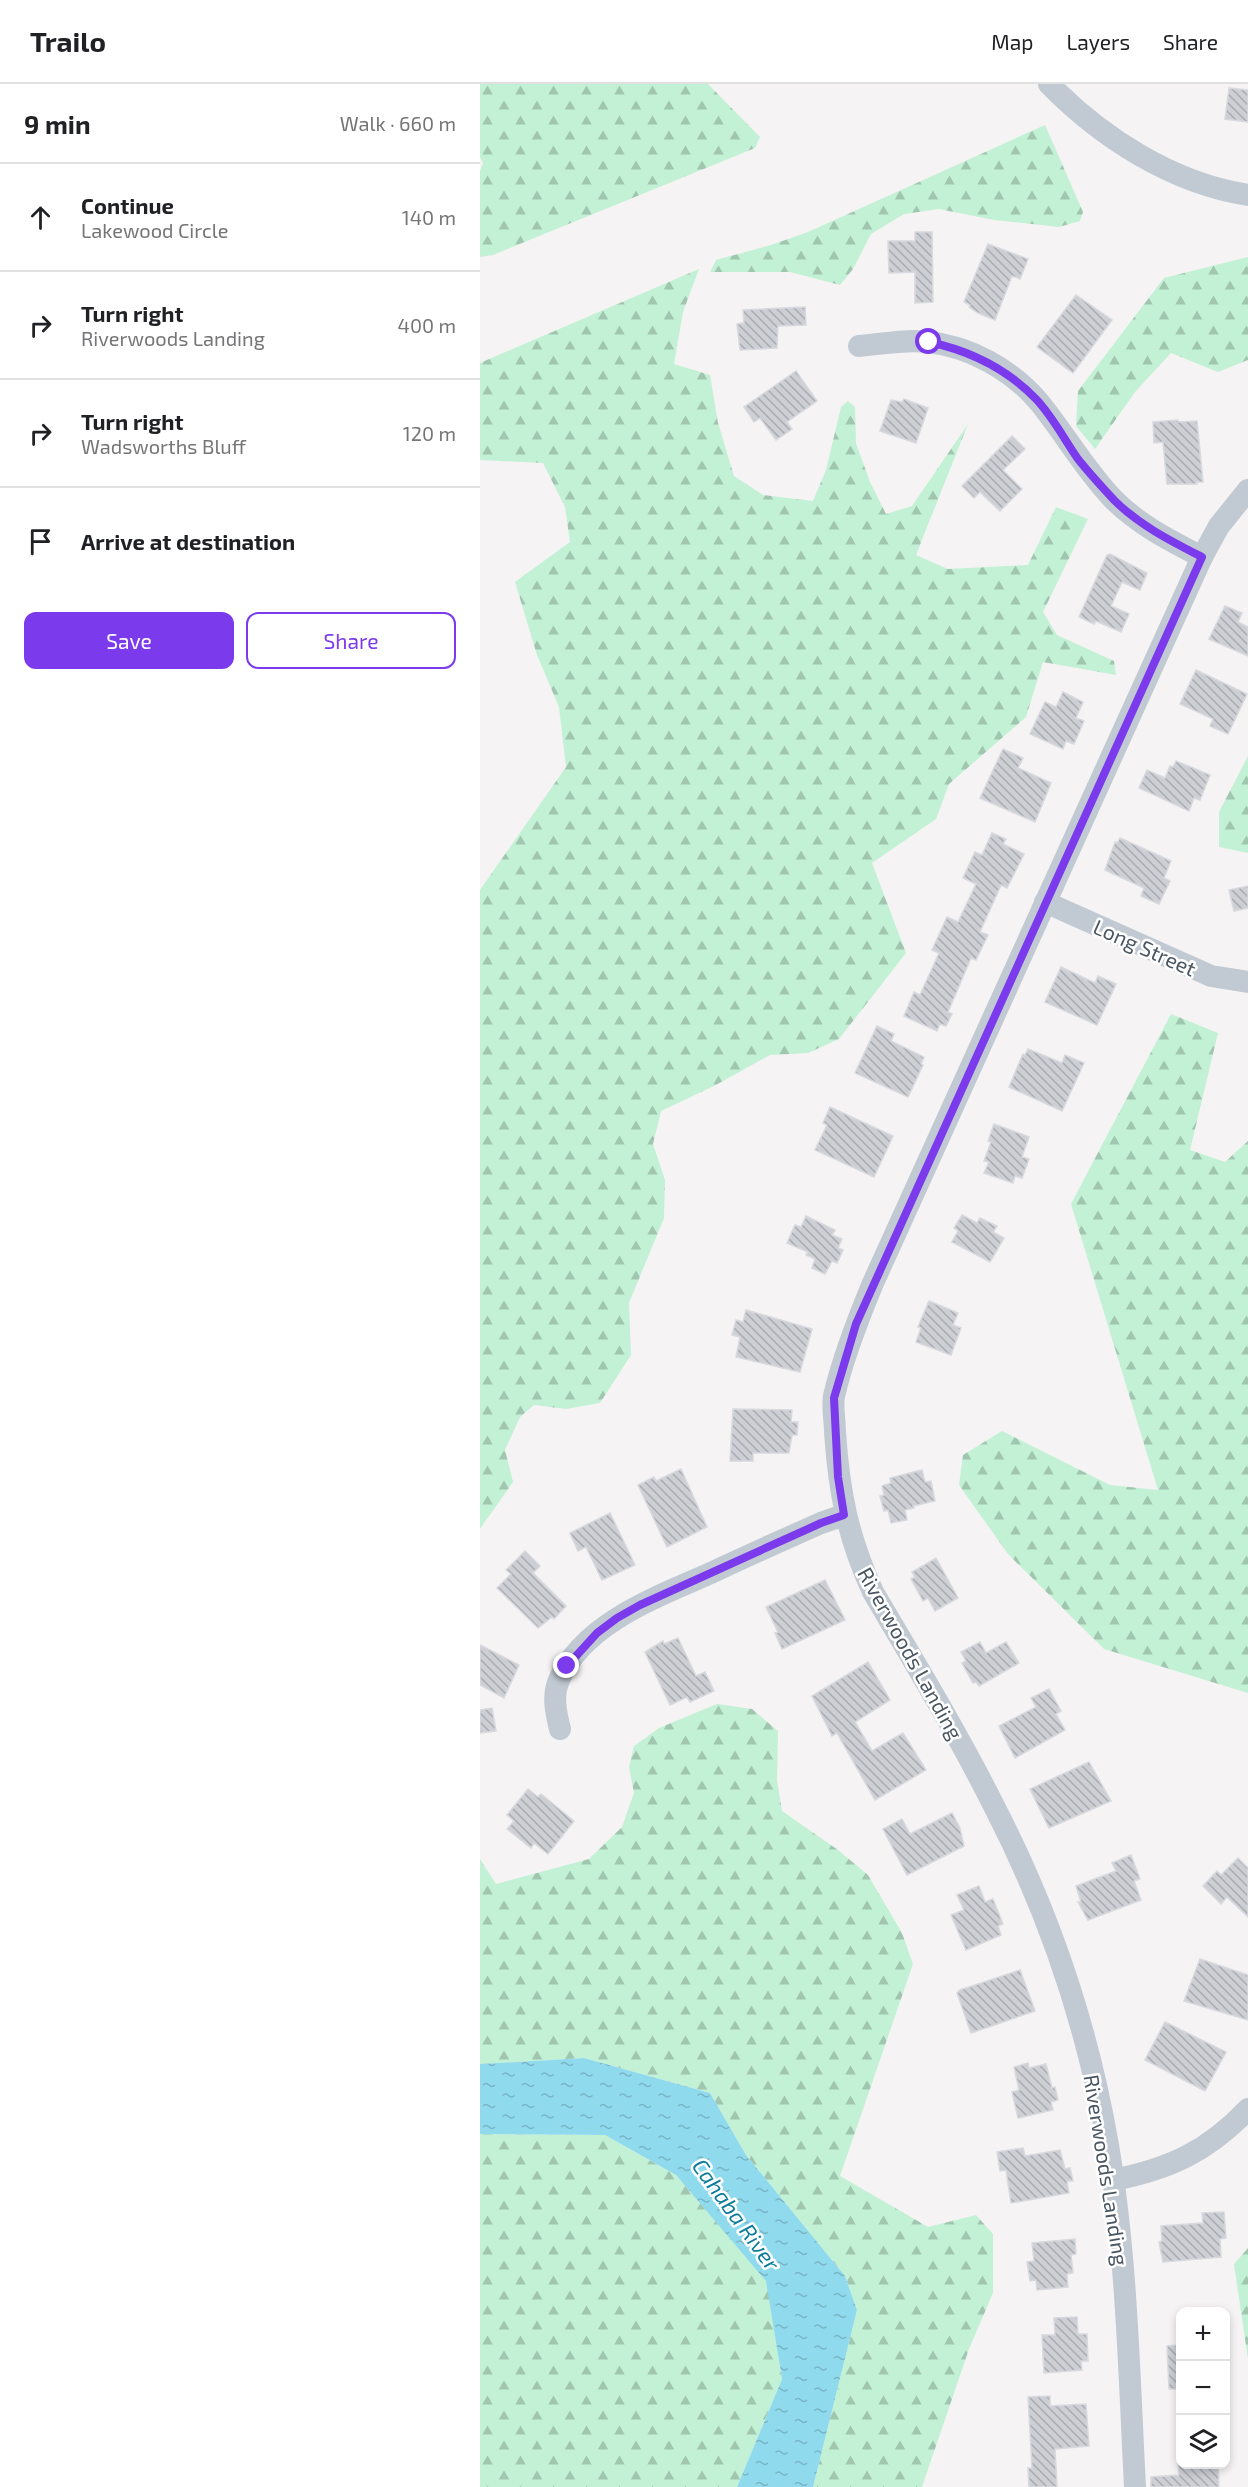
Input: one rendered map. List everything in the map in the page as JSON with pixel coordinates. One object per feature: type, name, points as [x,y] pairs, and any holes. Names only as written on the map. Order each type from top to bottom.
[{"type":"street","points":[[1049,84],[1096,126],[1145,158],[1206,184],[1248,195]]},
{"type":"street","points":[[860,346],[929,342],[957,348],[992,363],[1023,386],[1037,400],[1080,460],[1116,502],[1150,528],[1202,557]]},
{"type":"street","name":"Riverwoods Landing","points":[[1135,2487],[1125,2288],[1113,2180],[1101,2110],[1078,2018],[1035,1898],[996,1809],[966,1752],[873,1592],[861,1566],[844,1515],[838,1477],[834,1398],[856,1324],[1202,557],[1219,526],[1248,490]]},
{"type":"street","name":"Long Street","points":[[1045,902],[1211,976],[1248,982]]},
{"type":"street","points":[[560,1729],[555,1711],[558,1681],[578,1652],[597,1633],[640,1605],[805,1530],[844,1515]]},
{"type":"street","points":[[1113,2180],[1145,2174],[1186,2158],[1211,2143],[1248,2109]]},
{"type":"green space","points":[[480,84],[708,84],[760,137],[755,148],[493,255],[480,257],[480,171],[483,163],[480,157]]},
{"type":"green space","points":[[1045,125],[1083,212],[1080,221],[1059,227],[994,220],[939,209],[904,214],[871,234],[853,269],[840,285],[790,272],[710,272],[716,260],[808,232]]},
{"type":"green space","points":[[1248,257],[1248,360],[1218,372],[1171,353],[1135,392],[1095,449],[1076,426],[1078,391],[1164,278]]},
{"type":"green space","points":[[699,269],[683,312],[674,364],[710,375],[718,423],[734,476],[763,495],[813,501],[826,470],[841,407],[848,401],[855,407],[856,443],[870,482],[886,514],[912,506],[968,424],[916,555],[948,569],[1028,565],[1056,507],[1088,519],[1043,612],[1057,635],[1114,661],[1116,675],[1043,662],[1026,717],[949,784],[936,819],[872,863],[906,953],[839,1039],[808,1053],[770,1055],[714,1086],[661,1111],[653,1144],[665,1180],[664,1218],[629,1303],[631,1355],[600,1403],[566,1409],[534,1405],[520,1417],[505,1450],[513,1482],[480,1529],[480,890],[566,767],[559,707],[537,655],[515,582],[570,542],[565,507],[543,463],[480,460],[480,363]]},
{"type":"green space","points":[[1248,756],[1248,853],[1219,847],[1219,812]]},
{"type":"green space","points":[[1171,1014],[1218,1033],[1190,1150],[1225,1162],[1248,1141],[1248,1693],[1104,1649],[1008,1554],[959,1485],[963,1455],[1002,1431],[1110,1485],[1158,1490],[1071,1204]]},
{"type":"green space","points":[[717,1704],[752,1709],[778,1731],[777,1780],[782,1811],[838,1850],[868,1875],[902,1933],[913,1964],[840,2176],[928,2227],[976,2215],[993,2234],[993,2293],[969,2349],[922,2487],[813,2487],[857,2310],[845,2276],[746,2155],[710,2093],[584,2058],[480,2064],[480,1859],[496,1884],[589,1859],[622,1827],[634,1793],[629,1767],[634,1746],[659,1728]]},
{"type":"green space","points":[[480,2134],[605,2135],[676,2175],[767,2281],[782,2379],[737,2487],[480,2487]]},
{"type":"green space","points":[[1248,2248],[1248,2359],[1234,2264]]},
{"type":"water","name":"Cahaba River","points":[[584,2058],[710,2093],[746,2155],[845,2276],[857,2310],[813,2487],[737,2487],[782,2379],[766,2281],[676,2175],[605,2135],[480,2134],[480,2064]]},
{"type":"building","points":[[1229,88],[1248,90],[1248,122],[1225,119]]},
{"type":"building","points":[[915,232],[932,232],[933,302],[915,303],[915,272],[889,273],[888,241],[915,241]]},
{"type":"building","points":[[988,244],[1028,259],[1020,279],[1012,276],[995,320],[978,313],[964,302]]},
{"type":"building","points":[[1076,295],[1112,320],[1073,373],[1037,347]]},
{"type":"building","points":[[805,307],[806,325],[778,326],[777,348],[740,350],[737,324],[744,323],[743,310]]},
{"type":"building","points":[[796,371],[817,401],[787,422],[792,429],[776,440],[760,418],[754,422],[744,407]]},
{"type":"building","points":[[904,399],[928,408],[916,443],[880,431],[891,400],[902,402]]},
{"type":"building","points":[[1178,420],[1178,422],[1197,421],[1203,482],[1167,484],[1163,442],[1154,443],[1153,422]]},
{"type":"building","points":[[1012,436],[1025,449],[1003,470],[1022,489],[1000,511],[980,492],[974,498],[962,486]]},
{"type":"building","points":[[1110,554],[1147,573],[1140,590],[1122,582],[1111,606],[1129,614],[1121,632],[1096,621],[1094,624],[1079,617],[1107,555]]},
{"type":"building","points":[[1225,606],[1242,613],[1238,622],[1248,627],[1248,656],[1209,639]]},
{"type":"building","points":[[1196,670],[1247,694],[1228,734],[1210,726],[1213,719],[1180,704]]},
{"type":"building","points":[[1063,692],[1083,702],[1076,718],[1084,721],[1074,744],[1066,741],[1063,749],[1030,734],[1045,702],[1056,707]]},
{"type":"building","points":[[1003,749],[1023,758],[1018,768],[1051,783],[1035,822],[980,798]]},
{"type":"building","points":[[1176,761],[1210,775],[1200,800],[1194,798],[1189,811],[1139,788],[1147,770],[1165,778],[1170,766],[1173,767]]},
{"type":"building","points":[[992,833],[1006,839],[1003,844],[1024,854],[1007,888],[1001,885],[980,932],[988,935],[976,960],[971,958],[948,1012],[952,1014],[946,1026],[940,1024],[937,1031],[904,1016],[914,992],[920,995],[939,953],[932,950],[947,917],[958,922],[976,884],[963,878],[975,852],[982,855]]},
{"type":"building","points":[[1120,838],[1171,861],[1164,878],[1170,881],[1159,904],[1141,896],[1144,888],[1105,870],[1115,842],[1117,843]]},
{"type":"building","points":[[1248,886],[1248,908],[1234,911],[1229,890]]},
{"type":"building","points":[[1061,967],[1095,983],[1098,976],[1116,984],[1097,1025],[1045,1002]]},
{"type":"building","points":[[877,1026],[894,1034],[891,1041],[924,1057],[921,1064],[923,1065],[908,1097],[855,1073]]},
{"type":"building","points":[[1028,1049],[1062,1063],[1065,1055],[1084,1063],[1062,1111],[1009,1087],[1023,1054],[1025,1055]]},
{"type":"building","points":[[830,1107],[893,1136],[874,1177],[815,1150],[827,1125],[823,1123]]},
{"type":"building","points":[[994,1124],[1029,1137],[1022,1157],[1029,1159],[1022,1178],[1015,1176],[1013,1183],[984,1173],[989,1162],[984,1161],[991,1142],[988,1141]]},
{"type":"building","points":[[962,1215],[977,1223],[980,1218],[997,1226],[993,1232],[1004,1238],[990,1262],[952,1242],[958,1231],[954,1228]]},
{"type":"building","points":[[806,1216],[835,1230],[832,1235],[842,1239],[838,1248],[843,1250],[837,1263],[832,1261],[825,1274],[812,1268],[815,1259],[806,1255],[808,1252],[787,1243],[795,1225],[801,1227]]},
{"type":"building","points":[[929,1301],[958,1313],[953,1325],[961,1328],[951,1355],[916,1342],[921,1328],[918,1327]]},
{"type":"building","points":[[746,1310],[812,1329],[800,1372],[736,1357],[740,1337],[732,1335],[736,1320],[743,1322]]},
{"type":"building","points":[[733,1409],[792,1410],[791,1422],[798,1422],[797,1435],[792,1435],[789,1453],[753,1453],[753,1461],[730,1461]]},
{"type":"building","points":[[681,1469],[707,1527],[667,1547],[638,1485],[654,1477],[656,1481]]},
{"type":"building","points":[[922,1470],[925,1482],[931,1481],[935,1501],[905,1510],[907,1520],[891,1523],[888,1510],[884,1511],[880,1496],[884,1495],[882,1486],[891,1483],[890,1478]]},
{"type":"building","points":[[610,1513],[635,1565],[602,1580],[586,1547],[578,1551],[570,1533]]},
{"type":"building","points":[[525,1551],[540,1566],[533,1573],[566,1606],[554,1619],[552,1617],[538,1628],[497,1588],[511,1574],[506,1570]]},
{"type":"building","points":[[936,1558],[958,1598],[935,1611],[928,1598],[923,1601],[911,1579],[915,1577],[912,1572]]},
{"type":"building","points":[[825,1580],[845,1620],[782,1649],[775,1633],[778,1632],[766,1607]]},
{"type":"building","points":[[678,1638],[696,1676],[705,1672],[714,1691],[690,1702],[687,1697],[670,1705],[645,1652],[663,1641],[664,1644]]},
{"type":"building","points":[[980,1642],[986,1653],[1006,1642],[1019,1663],[979,1686],[976,1682],[973,1683],[962,1663],[966,1661],[961,1652]]},
{"type":"building","points":[[480,1645],[519,1665],[504,1698],[480,1685]]},
{"type":"building","points":[[868,1662],[890,1700],[855,1722],[872,1751],[903,1733],[926,1770],[875,1800],[837,1733],[832,1736],[812,1696]]},
{"type":"building","points":[[1049,1689],[1061,1711],[1056,1714],[1065,1730],[1015,1758],[999,1726],[1036,1707],[1031,1698]]},
{"type":"building","points":[[492,1708],[496,1731],[480,1733],[480,1710]]},
{"type":"building","points":[[1089,1762],[1111,1801],[1049,1828],[1030,1789]]},
{"type":"building","points":[[528,1789],[538,1797],[541,1794],[574,1821],[548,1854],[534,1843],[531,1848],[507,1829],[514,1821],[507,1815]]},
{"type":"building","points":[[952,1813],[960,1828],[964,1846],[907,1875],[883,1829],[902,1819],[910,1834]]},
{"type":"building","points":[[1131,1855],[1140,1879],[1134,1881],[1141,1900],[1088,1920],[1078,1902],[1081,1902],[1076,1886],[1116,1871],[1112,1863]]},
{"type":"building","points":[[1238,1858],[1248,1868],[1248,1917],[1227,1897],[1221,1904],[1203,1886],[1217,1871],[1221,1875]]},
{"type":"building","points":[[979,1886],[985,1902],[993,1899],[1003,1924],[998,1926],[1001,1935],[966,1950],[951,1915],[964,1910],[957,1895]]},
{"type":"building","points":[[1200,1959],[1248,1975],[1248,2020],[1184,2001]]},
{"type":"building","points":[[1020,1970],[1035,2011],[971,2033],[957,1993]]},
{"type":"building","points":[[1165,2022],[1226,2052],[1205,2091],[1145,2060]]},
{"type":"building","points":[[1028,2063],[1029,2068],[1046,2064],[1052,2088],[1055,2087],[1058,2100],[1051,2102],[1053,2110],[1018,2118],[1012,2092],[1019,2090],[1014,2067]]},
{"type":"building","points":[[1023,2148],[1025,2156],[1060,2150],[1065,2169],[1070,2168],[1073,2181],[1067,2181],[1069,2193],[1011,2203],[1006,2170],[1000,2171],[997,2152]]},
{"type":"building","points":[[1224,2212],[1226,2238],[1220,2239],[1221,2257],[1163,2262],[1159,2242],[1162,2241],[1161,2226],[1203,2223],[1202,2213]]},
{"type":"building","points":[[1075,2239],[1076,2254],[1071,2255],[1073,2273],[1067,2274],[1068,2287],[1037,2290],[1036,2280],[1030,2281],[1027,2262],[1034,2261],[1032,2243]]},
{"type":"building","points":[[1077,2317],[1078,2334],[1087,2334],[1088,2361],[1081,2361],[1082,2370],[1044,2373],[1042,2335],[1055,2335],[1054,2318]]},
{"type":"building","points":[[1176,2345],[1176,2389],[1169,2389],[1167,2346]]},
{"type":"building","points":[[1050,2396],[1050,2406],[1086,2404],[1089,2446],[1055,2449],[1057,2487],[1029,2487],[1028,2468],[1032,2468],[1028,2397]]},
{"type":"building","points":[[1178,2469],[1218,2469],[1219,2487],[1151,2487],[1151,2477],[1179,2475]]},
{"type":"route","points":[[567,1666],[597,1633],[640,1605],[821,1523],[844,1515],[838,1477],[834,1398],[856,1324],[1202,557],[1167,539],[1116,502],[1080,460],[1037,400],[1023,386],[992,363],[975,355],[957,348],[929,342]]}]
